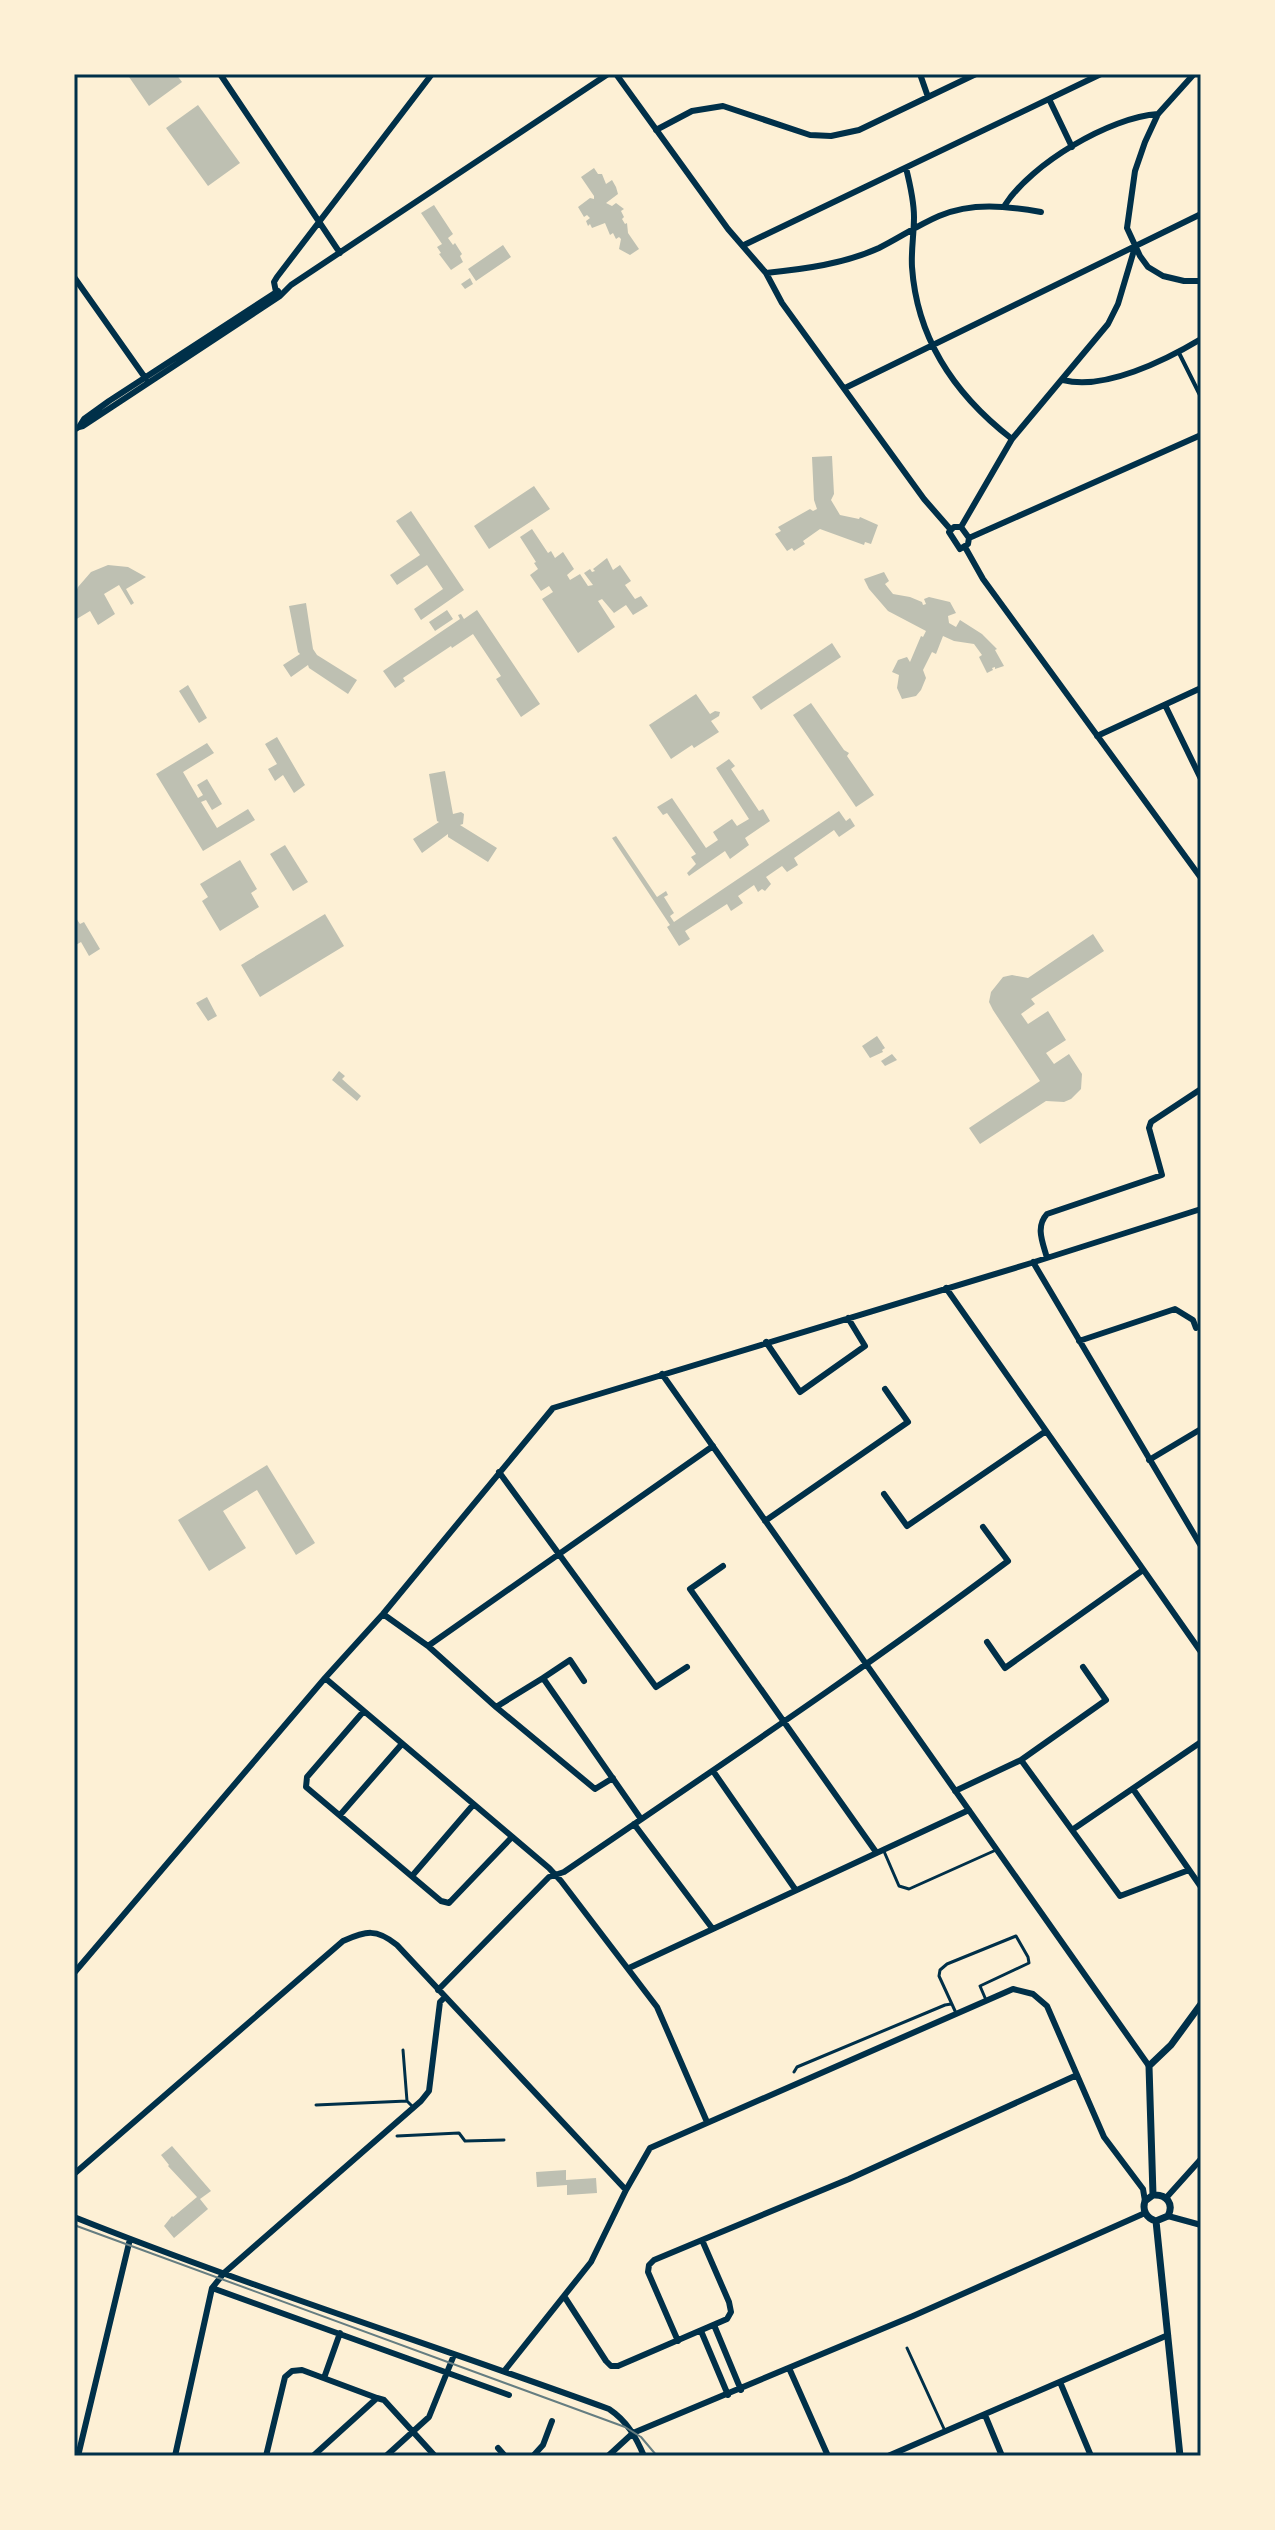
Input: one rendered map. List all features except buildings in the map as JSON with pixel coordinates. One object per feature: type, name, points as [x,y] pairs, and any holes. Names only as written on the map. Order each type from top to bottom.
[{"type":"street","points":[[220,74],[340,253]]},
{"type":"street","points":[[276,292],[274,282],[277,277],[432,74]]},
{"type":"street","points":[[77,428],[276,292],[340,253],[608,74]]},
{"type":"street","points":[[616,74],[728,229],[766,273],[782,303],[924,499],[951,530]]},
{"type":"street","points":[[920,74],[928,97]]},
{"type":"street","points":[[656,130],[692,111],[723,106],[810,135],[831,136],[859,130],[976,74]]},
{"type":"street","points":[[744,245],[1101,74]]},
{"type":"street","points":[[1194,74],[1158,114],[1135,171],[1127,228],[1148,267],[1163,276],[1201,281]]},
{"type":"street","points":[[1049,99],[1072,147]]},
{"type":"street","points":[[1005,205],[1024,182],[1072,147],[1114,126],[1143,115],[1158,114]]},
{"type":"street","points":[[906,168],[913,197],[915,293],[922,321],[954,383],[969,401],[1012,439]]},
{"type":"street","points":[[766,273],[846,259],[879,248],[956,210],[1005,205],[1041,212]]},
{"type":"street","points":[[845,388],[1201,214]]},
{"type":"street","points":[[951,530],[961,527],[1012,439],[1063,380],[1113,314],[1135,247]]},
{"type":"street","points":[[74,277],[147,380]]},
{"type":"street","points":[[77,428],[109,401],[280,296],[291,285]]},
{"type":"street","points":[[1063,380],[1101,380],[1129,373],[1201,339]]},
{"type":"street","points":[[1178,352],[1201,397]]},
{"type":"street","points":[[74,419],[77,428]]},
{"type":"street","points":[[969,538],[1201,435]]},
{"type":"street","points":[[951,530],[950,536],[960,549],[968,544],[969,538],[961,527]]},
{"type":"street","points":[[965,547],[983,579],[1201,878]]},
{"type":"street","points":[[1097,736],[1201,688]]},
{"type":"street","points":[[1165,705],[1201,779]]},
{"type":"street","points":[[1047,1258],[1039,1226],[1047,1214],[1162,1175],[1149,1128],[1151,1122],[1201,1089]]},
{"type":"street","points":[[74,1973],[383,1614],[553,1408],[1201,1209]]},
{"type":"street","points":[[1033,1262],[1201,1546]]},
{"type":"street","points":[[946,1288],[1201,1652]]},
{"type":"street","points":[[1079,1341],[1175,1309],[1193,1320],[1196,1328]]},
{"type":"street","points":[[766,1342],[800,1392],[865,1346],[848,1318]]},
{"type":"street","points":[[662,1374],[1149,2066],[1153,2195]]},
{"type":"street","points":[[765,1521],[908,1422],[885,1389]]},
{"type":"street","points":[[1149,1460],[1201,1429]]},
{"type":"street","points":[[884,1494],[907,1526],[1046,1431]]},
{"type":"street","points":[[428,1646],[713,1446]]},
{"type":"street","points":[[499,1472],[656,1687],[687,1667]]},
{"type":"street","points":[[438,1990],[549,1877],[564,1872],[713,1771],[1008,1561],[983,1527]]},
{"type":"street","points":[[723,1566],[690,1589],[880,1851]]},
{"type":"street","points":[[987,1642],[1005,1668],[1143,1570]]},
{"type":"street","points":[[383,1614],[428,1646],[595,1789],[613,1778]]},
{"type":"street","points":[[496,1707],[570,1660],[584,1681]]},
{"type":"street","points":[[955,1791],[1021,1760],[1106,1700],[1083,1667]]},
{"type":"street","points":[[325,1678],[555,1875],[657,2007],[707,2122]]},
{"type":"street","points":[[543,1678],[641,1819]]},
{"type":"street","points":[[363,1712],[307,1777],[306,1787],[441,1901],[449,1903],[512,1837]]},
{"type":"street","points":[[1072,1830],[1200,1743]]},
{"type":"street","points":[[340,1815],[401,1745]]},
{"type":"street","points":[[1021,1760],[1120,1896],[1189,1870]]},
{"type":"street","points":[[713,1771],[795,1889]]},
{"type":"street","points":[[1133,1789],[1201,1887]]},
{"type":"street","points":[[412,1876],[473,1805]]},
{"type":"street","points":[[629,1968],[969,1810]]},
{"type":"street","points":[[634,1824],[712,1928]]},
{"type":"street","points":[[74,2174],[343,1941],[363,1932],[388,1938],[626,2190]]},
{"type":"street","points":[[505,2370],[591,2262],[650,2148],[1013,1989],[1033,1994],[1047,2006],[1104,2137],[1143,2189],[1145,2213]]},
{"type":"street","points":[[175,2456],[212,2288],[224,2273],[414,2108],[429,2091],[440,2002],[445,1997]]},
{"type":"street","points":[[1149,2066],[1171,2045],[1201,2004]]},
{"type":"street","points":[[678,2341],[648,2272],[654,2260],[849,2179],[1077,2075]]},
{"type":"street","points":[[1166,2198],[1201,2159]]},
{"type":"street","points":[[1145,2201],[1153,2195],[1166,2198],[1171,2207],[1168,2216]]},
{"type":"street","points":[[1145,2213],[1156,2221],[1180,2456]]},
{"type":"street","points":[[608,2456],[633,2433],[741,2390],[1145,2213]]},
{"type":"street","points":[[1156,2221],[1168,2216],[1201,2225]]},
{"type":"street","points":[[74,2217],[609,2409],[622,2418],[644,2456]]},
{"type":"street","points":[[78,2456],[130,2239]]},
{"type":"street","points":[[564,2296],[611,2366],[618,2366],[727,2319],[731,2312],[729,2302],[702,2240]]},
{"type":"street","points":[[212,2288],[509,2395]]},
{"type":"street","points":[[714,2325],[741,2390]]},
{"type":"street","points":[[701,2331],[728,2395]]},
{"type":"street","points":[[324,2378],[340,2333]]},
{"type":"street","points":[[888,2456],[1168,2335]]},
{"type":"street","points":[[386,2456],[429,2417],[454,2355]]},
{"type":"street","points":[[789,2368],[828,2456]]},
{"type":"street","points":[[266,2456],[285,2377],[292,2371],[302,2370],[384,2400],[435,2456]]},
{"type":"street","points":[[1060,2382],[1091,2456]]},
{"type":"street","points":[[319,2454],[377,2398]]},
{"type":"street","points":[[985,2415],[1002,2456]]},
{"type":"street","points":[[533,2456],[543,2445],[552,2421]]},
{"type":"street","points":[[498,2448],[505,2456]]},
{"type":"street","points":[[908,2448],[911,2456]]},
{"type":"lane","points":[[880,1851],[899,1886],[909,1889],[996,1850]]},
{"type":"lane","points":[[956,2013],[939,1976],[940,1970],[947,1964],[1016,1936],[1029,1963],[980,1986],[986,2000]]},
{"type":"lane","points":[[794,2072],[797,2067],[951,2004]]},
{"type":"lane","points":[[403,2050],[407,2101],[414,2108]]},
{"type":"lane","points":[[316,2105],[407,2101]]},
{"type":"lane","points":[[397,2136],[459,2133],[465,2141],[504,2140]]},
{"type":"lane","points":[[907,2348],[945,2431]]},
{"type":"tram line","points":[[74,2225],[625,2427],[641,2437],[657,2456]]}]
